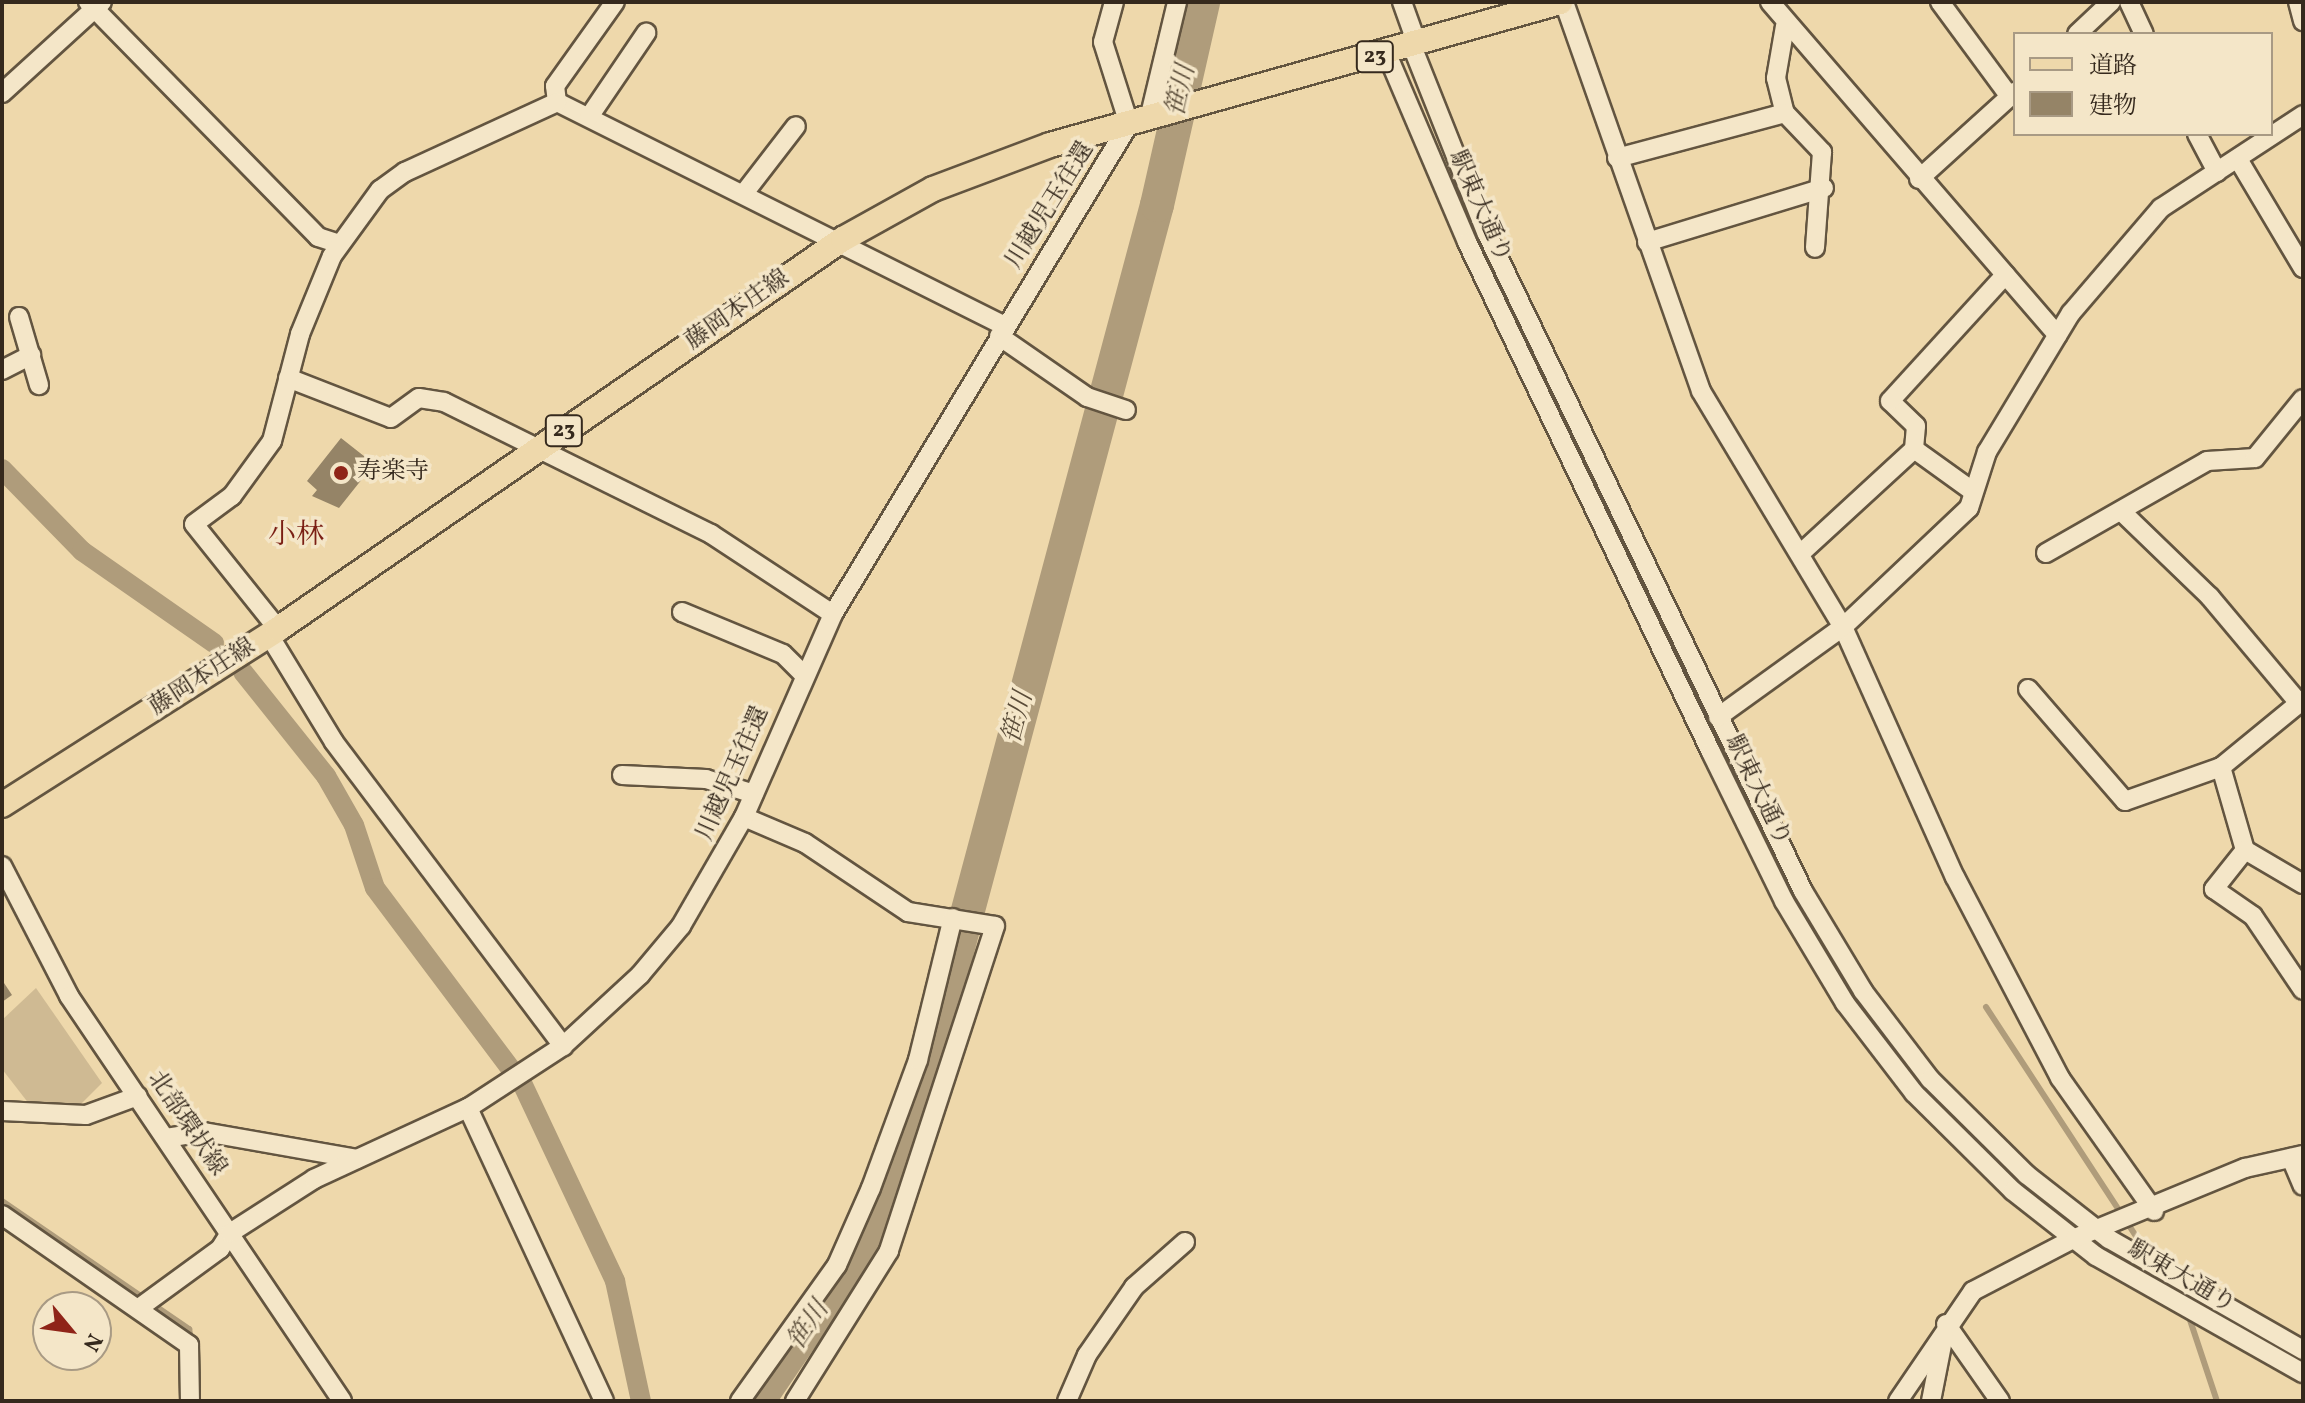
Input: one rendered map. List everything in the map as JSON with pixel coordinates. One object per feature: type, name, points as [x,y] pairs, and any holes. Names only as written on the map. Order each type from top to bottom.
[{"type":"main road","name":"藤岡本庄線","points":[[2,805],[273,632],[843,239],[969,173],[1144,120],[1387,54],[1562,2]]},
{"type":"street","points":[[557,102],[555,86],[615,2]]},
{"type":"street","points":[[1114,2],[1103,42],[1144,120]]},
{"type":"street","name":"川越児玉往還","points":[[139,1308],[220,1249],[230,1233],[357,1159],[468,1108],[563,1046],[640,975],[681,926],[744,817],[833,614],[1002,331],[1144,120],[1177,2]]},
{"type":"street","name":"駅東大通り","points":[[1402,2],[1415,45],[1487,234],[1803,891],[1863,991],[1930,1079],[2027,1175],[2098,1229],[2192,1291],[2303,1350]]},
{"type":"street","points":[[1562,2],[1701,391],[1843,627],[1955,877],[2060,1078],[2154,1211]]},
{"type":"street","points":[[1770,2],[1785,26],[2057,335]]},
{"type":"street","points":[[1919,179],[2012,95],[1940,2]]},
{"type":"street","points":[[2079,32],[2111,2]]},
{"type":"street","points":[[2129,2],[2143,32]]},
{"type":"street","points":[[2298,2],[2303,21]]},
{"type":"street","points":[[2,93],[96,4],[318,237],[339,244]]},
{"type":"street","points":[[1785,26],[1776,78],[1785,113],[1822,152],[1824,188],[1815,248]]},
{"type":"street","points":[[589,117],[646,33]]},
{"type":"street","name":"駅東大通り","points":[[1387,54],[1467,242],[1784,901],[1845,1003],[1914,1093],[2013,1191],[2075,1238],[2180,1307],[2303,1373]]},
{"type":"street","points":[[563,1046],[334,742],[273,632],[194,524],[262,460],[288,378],[339,244],[380,190],[405,172],[557,102],[843,239],[1002,331],[1087,397],[1126,410]]},
{"type":"street","points":[[1617,158],[1785,113]]},
{"type":"street","points":[[2273,135],[2303,115]]},
{"type":"street","points":[[745,192],[796,126]]},
{"type":"street","points":[[2198,136],[2217,172]]},
{"type":"street","points":[[1718,717],[1843,627],[1969,508],[1971,490],[2057,335],[2161,208],[2272,136]]},
{"type":"street","points":[[2238,159],[2303,268]]},
{"type":"street","points":[[1647,242],[1824,188]]},
{"type":"street","points":[[1800,554],[1914,449],[1916,426],[1890,401],[2005,275]]},
{"type":"street","points":[[19,317],[39,385]]},
{"type":"street","points":[[2,370],[31,355]]},
{"type":"street","points":[[288,378],[391,418],[431,397],[745,552],[833,614]]},
{"type":"street","points":[[2046,553],[2207,461],[2255,458],[2303,399]]},
{"type":"street","points":[[1914,449],[1971,490]]},
{"type":"street","points":[[2028,689],[2125,801],[2221,767],[2301,701],[2210,597],[2121,511]]},
{"type":"street","points":[[682,612],[783,654],[804,675]]},
{"type":"street","points":[[2221,767],[2245,850],[2303,884]]},
{"type":"street","points":[[622,775],[706,779],[754,794]]},
{"type":"street","points":[[744,817],[805,843],[908,912],[995,926],[906,1210],[845,1328],[795,1401]]},
{"type":"street","points":[[2245,850],[2214,889],[2253,916],[2303,990]]},
{"type":"street","name":"北部環状線","points":[[2,866],[44,955],[342,1401]]},
{"type":"street","points":[[740,1401],[843,1252],[918,1060],[953,918]]},
{"type":"street","points":[[2,1111],[86,1115],[138,1096]]},
{"type":"street","points":[[468,1108],[604,1401]]},
{"type":"street","points":[[166,1138],[204,1132],[357,1159]]},
{"type":"street","points":[[1898,1401],[1946,1324],[1973,1291],[2075,1238],[2154,1211],[2245,1168],[2297,1156],[2303,1186]]},
{"type":"street","points":[[2,1215],[189,1345],[190,1401]]},
{"type":"street","points":[[1067,1401],[1087,1355],[1134,1287],[1185,1242]]},
{"type":"street","points":[[1931,1401],[1946,1324]]},
{"type":"street","points":[[1946,1324],[2000,1401]]},
{"type":"shaded area","points":[[36,988],[102,1083],[78,1107],[33,1109],[2,1069],[2,1020]]},
{"type":"building","name":"寿楽寺","points":[[341,438],[374,464],[339,508],[312,496],[317,490],[307,481]]},
{"type":"building","points":[[2,980],[12,995],[2,1002]]},
{"type":"waterway","name":"笹川","points":[[758,1401],[854,1260],[904,1149],[1157,205],[1203,2]]},
{"type":"waterway","points":[[2,469],[82,551],[214,643]]},
{"type":"waterway","points":[[243,672],[326,776],[354,825],[375,888],[510,1068]]},
{"type":"waterway","points":[[1986,1007],[2148,1255]]},
{"type":"waterway","points":[[522,1083],[615,1281],[641,1401]]},
{"type":"waterway","points":[[2,1201],[189,1329],[192,1343]]},
{"type":"waterway","points":[[2188,1314],[2217,1401]]},
{"type":"place","name":"寿楽寺","points":[[341,473]]},
{"type":"district","name":"小林","points":[[296,536]]}]
